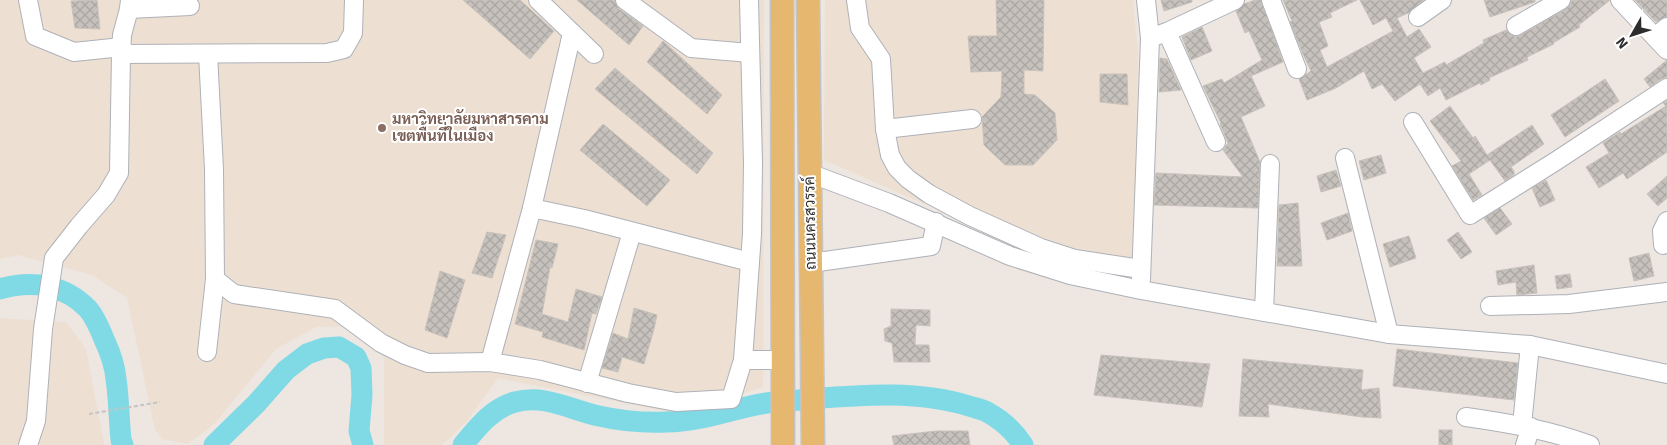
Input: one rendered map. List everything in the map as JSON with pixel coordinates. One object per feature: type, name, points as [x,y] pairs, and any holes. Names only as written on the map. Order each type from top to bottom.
[{"type":"main road","name":"ถนนนครสวรรค์","points":[[782,0],[783,445]]},
{"type":"main road","name":"ถนนนครสวรรค์","points":[[808,0],[813,434]]},
{"type":"main road","points":[[782,75],[808,75]]},
{"type":"street","points":[[28,0],[35,36],[74,52],[121,50],[208,54],[326,53],[344,49],[353,33],[354,0]]},
{"type":"street","points":[[538,0],[594,54]]},
{"type":"street","points":[[625,0],[691,48],[750,53]]},
{"type":"street","points":[[215,279],[234,294],[335,309],[381,343],[405,355],[428,363],[490,362],[540,370],[587,383],[676,402],[731,399],[743,360],[752,234],[749,0]]},
{"type":"street","points":[[856,0],[860,28],[881,60],[885,129],[890,155],[897,168],[908,179],[929,194],[970,216],[1041,248],[1075,259],[1141,269]]},
{"type":"street","points":[[1141,290],[1150,38],[1146,0]]},
{"type":"street","points":[[1150,38],[1235,0]]},
{"type":"street","points":[[1271,0],[1297,69]]},
{"type":"street","points":[[1418,17],[1442,0]]},
{"type":"street","points":[[1516,26],[1561,0]]},
{"type":"street","points":[[1620,0],[1663,38]]},
{"type":"street","points":[[28,445],[36,421],[43,329],[54,258],[106,195],[119,173],[121,50],[122,35],[130,4],[190,6]]},
{"type":"street","points":[[1167,32],[1216,142]]},
{"type":"street","points":[[490,362],[532,208],[572,33]]},
{"type":"street","points":[[207,352],[215,279],[214,169],[208,54]]},
{"type":"street","points":[[1413,122],[1470,214],[1667,88]]},
{"type":"street","points":[[885,129],[972,119]]},
{"type":"street","points":[[1345,158],[1389,334]]},
{"type":"street","points":[[1264,312],[1270,164]]},
{"type":"street","points":[[809,173],[936,222],[1019,259],[1070,276],[1389,334],[1530,345],[1667,374]]},
{"type":"street","points":[[532,208],[750,262]]},
{"type":"street","points":[[1663,245],[1662,231],[1667,221]]},
{"type":"street","points":[[811,263],[931,246],[936,222]]},
{"type":"street","points":[[587,383],[632,232]]},
{"type":"street","points":[[1490,306],[1569,304],[1667,292]]},
{"type":"street","points":[[1525,445],[1530,345]]},
{"type":"street","points":[[743,360],[783,365]]},
{"type":"street","points":[[1466,417],[1526,426],[1556,433],[1590,445]]},
{"type":"path","points":[[89,414],[160,402]]},
{"type":"shaded area","name":"มหาวิทยาลัยมหาสารคาม เขตพื้นที่ในเมือง","points":[[0,0],[764,0],[763,387],[679,414],[498,378],[467,421],[442,445],[384,445],[384,361],[376,326],[316,327],[276,349],[215,423],[188,444],[162,439],[155,430],[127,298],[92,275],[18,255],[0,259]]},
{"type":"shaded area","points":[[825,0],[1133,0],[1138,53],[1133,278],[1059,263],[824,160]]},
{"type":"shaded area","points":[[0,318],[66,322],[86,349],[104,445],[0,445]]},
{"type":"building","points":[[97,0],[100,29],[75,28],[71,1]]},
{"type":"building","points":[[463,0],[520,0],[554,31],[530,59]]},
{"type":"building","points":[[577,0],[614,0],[619,9],[643,26],[629,45]]},
{"type":"building","points":[[996,0],[1044,0],[1043,71],[1024,70],[1024,94],[1035,95],[1055,113],[1057,140],[1033,165],[1005,165],[984,145],[982,117],[1001,97],[1002,71],[971,72],[968,36],[997,36]]},
{"type":"building","points":[[1161,0],[1192,0],[1192,2],[1164,11]]},
{"type":"building","points":[[1261,0],[1283,62],[1251,76],[1265,106],[1241,117],[1260,162],[1258,208],[1154,205],[1156,173],[1243,177],[1223,150],[1228,143],[1221,123],[1203,86],[1222,79],[1224,83],[1262,60],[1249,31],[1245,33],[1236,11],[1244,4]]},
{"type":"building","points":[[1283,0],[1357,0],[1330,13],[1332,17],[1319,22],[1328,46],[1320,50],[1327,67],[1393,31],[1386,18],[1373,25],[1360,0],[1424,0],[1408,13],[1397,18],[1407,37],[1419,29],[1431,47],[1414,58],[1423,73],[1445,62],[1446,65],[1484,43],[1483,40],[1506,30],[1516,37],[1521,35],[1566,9],[1572,0],[1610,0],[1579,25],[1580,27],[1554,44],[1527,57],[1528,60],[1489,78],[1490,80],[1481,85],[1480,83],[1446,100],[1440,88],[1428,96],[1420,84],[1395,101],[1382,84],[1372,89],[1364,71],[1336,88],[1307,100],[1299,79],[1311,71],[1290,22],[1292,21]]},
{"type":"building","points":[[1484,0],[1535,0],[1535,2],[1490,17]]},
{"type":"building","points":[[1635,0],[1667,0],[1667,17],[1656,22]]},
{"type":"building","points":[[1202,27],[1212,51],[1191,60],[1182,37]]},
{"type":"building","points":[[663,41],[722,95],[707,114],[647,62]]},
{"type":"building","points":[[1160,58],[1167,59],[1181,90],[1159,92]]},
{"type":"building","points":[[1667,60],[1667,77],[1650,87],[1644,79]]},
{"type":"building","points":[[615,68],[713,153],[697,174],[595,89]]},
{"type":"building","points":[[1100,74],[1127,74],[1128,105],[1100,102]]},
{"type":"building","points":[[1605,79],[1619,101],[1565,137],[1551,115]]},
{"type":"building","points":[[1667,101],[1667,152],[1627,179],[1623,173],[1599,188],[1586,167],[1609,153],[1603,143],[1666,106],[1663,103]]},
{"type":"building","points":[[1450,106],[1473,138],[1475,136],[1487,155],[1532,125],[1544,144],[1511,167],[1514,175],[1505,181],[1490,160],[1469,174],[1482,195],[1473,200],[1452,166],[1461,161],[1430,121]]},
{"type":"building","points":[[603,124],[670,180],[647,206],[580,150]]},
{"type":"building","points":[[1381,155],[1386,173],[1364,180],[1359,161]]},
{"type":"building","points":[[1336,170],[1341,186],[1321,192],[1317,176]]},
{"type":"building","points":[[1667,176],[1667,198],[1658,206],[1647,194]]},
{"type":"building","points":[[1546,180],[1555,200],[1540,207],[1532,188]]},
{"type":"building","points":[[1298,203],[1302,266],[1277,266],[1279,205]]},
{"type":"building","points":[[1500,208],[1512,224],[1496,235],[1484,218]]},
{"type":"building","points":[[1348,213],[1352,231],[1327,240],[1321,223]]},
{"type":"building","points":[[487,232],[506,235],[492,278],[472,273]]},
{"type":"building","points":[[1458,232],[1472,252],[1461,259],[1447,240]]},
{"type":"building","points":[[1409,236],[1416,258],[1390,267],[1383,244]]},
{"type":"building","points":[[536,240],[558,244],[552,268],[550,267],[542,314],[568,322],[576,289],[602,297],[596,314],[592,313],[584,350],[542,337],[543,332],[515,324]]},
{"type":"building","points":[[1649,253],[1654,276],[1634,281],[1629,258]]},
{"type":"building","points":[[1534,265],[1537,293],[1517,295],[1516,282],[1498,285],[1496,271]]},
{"type":"building","points":[[440,271],[465,280],[447,338],[425,330]]},
{"type":"building","points":[[1570,274],[1572,287],[1557,289],[1555,276]]},
{"type":"building","points":[[634,308],[657,315],[644,364],[622,357],[618,372],[602,368],[613,333],[628,339]]},
{"type":"building","points":[[891,309],[930,310],[930,326],[916,325],[915,345],[929,345],[930,362],[894,362],[892,343],[885,341],[884,329],[891,326]]},
{"type":"building","points":[[1397,349],[1518,363],[1514,400],[1393,386]]},
{"type":"building","points":[[1101,355],[1210,364],[1202,407],[1094,395]]},
{"type":"building","points":[[1243,359],[1363,370],[1361,390],[1379,388],[1381,418],[1268,404],[1269,417],[1239,416]]},
{"type":"building","points":[[1439,430],[1452,430],[1452,445],[1439,445]]},
{"type":"building","points":[[936,431],[968,431],[970,445],[894,445],[892,436]]},
{"type":"waterway","points":[[0,289],[23,285],[47,286],[68,294],[91,312],[101,331],[113,364],[123,445]]},
{"type":"waterway","points":[[214,445],[256,404],[286,370],[307,354],[324,348],[339,347],[356,357],[361,368],[362,395],[359,431],[363,445]]},
{"type":"waterway","points":[[463,445],[492,414],[507,405],[526,400],[547,401],[616,419],[658,422],[692,420],[772,402],[889,395],[950,401],[983,410],[1007,426],[1023,445]]},
{"type":"place","name":"มหาวิทยาลัยมหาสารคาม เขตพื้นที่ในเมือง","points":[[382,128]]}]
